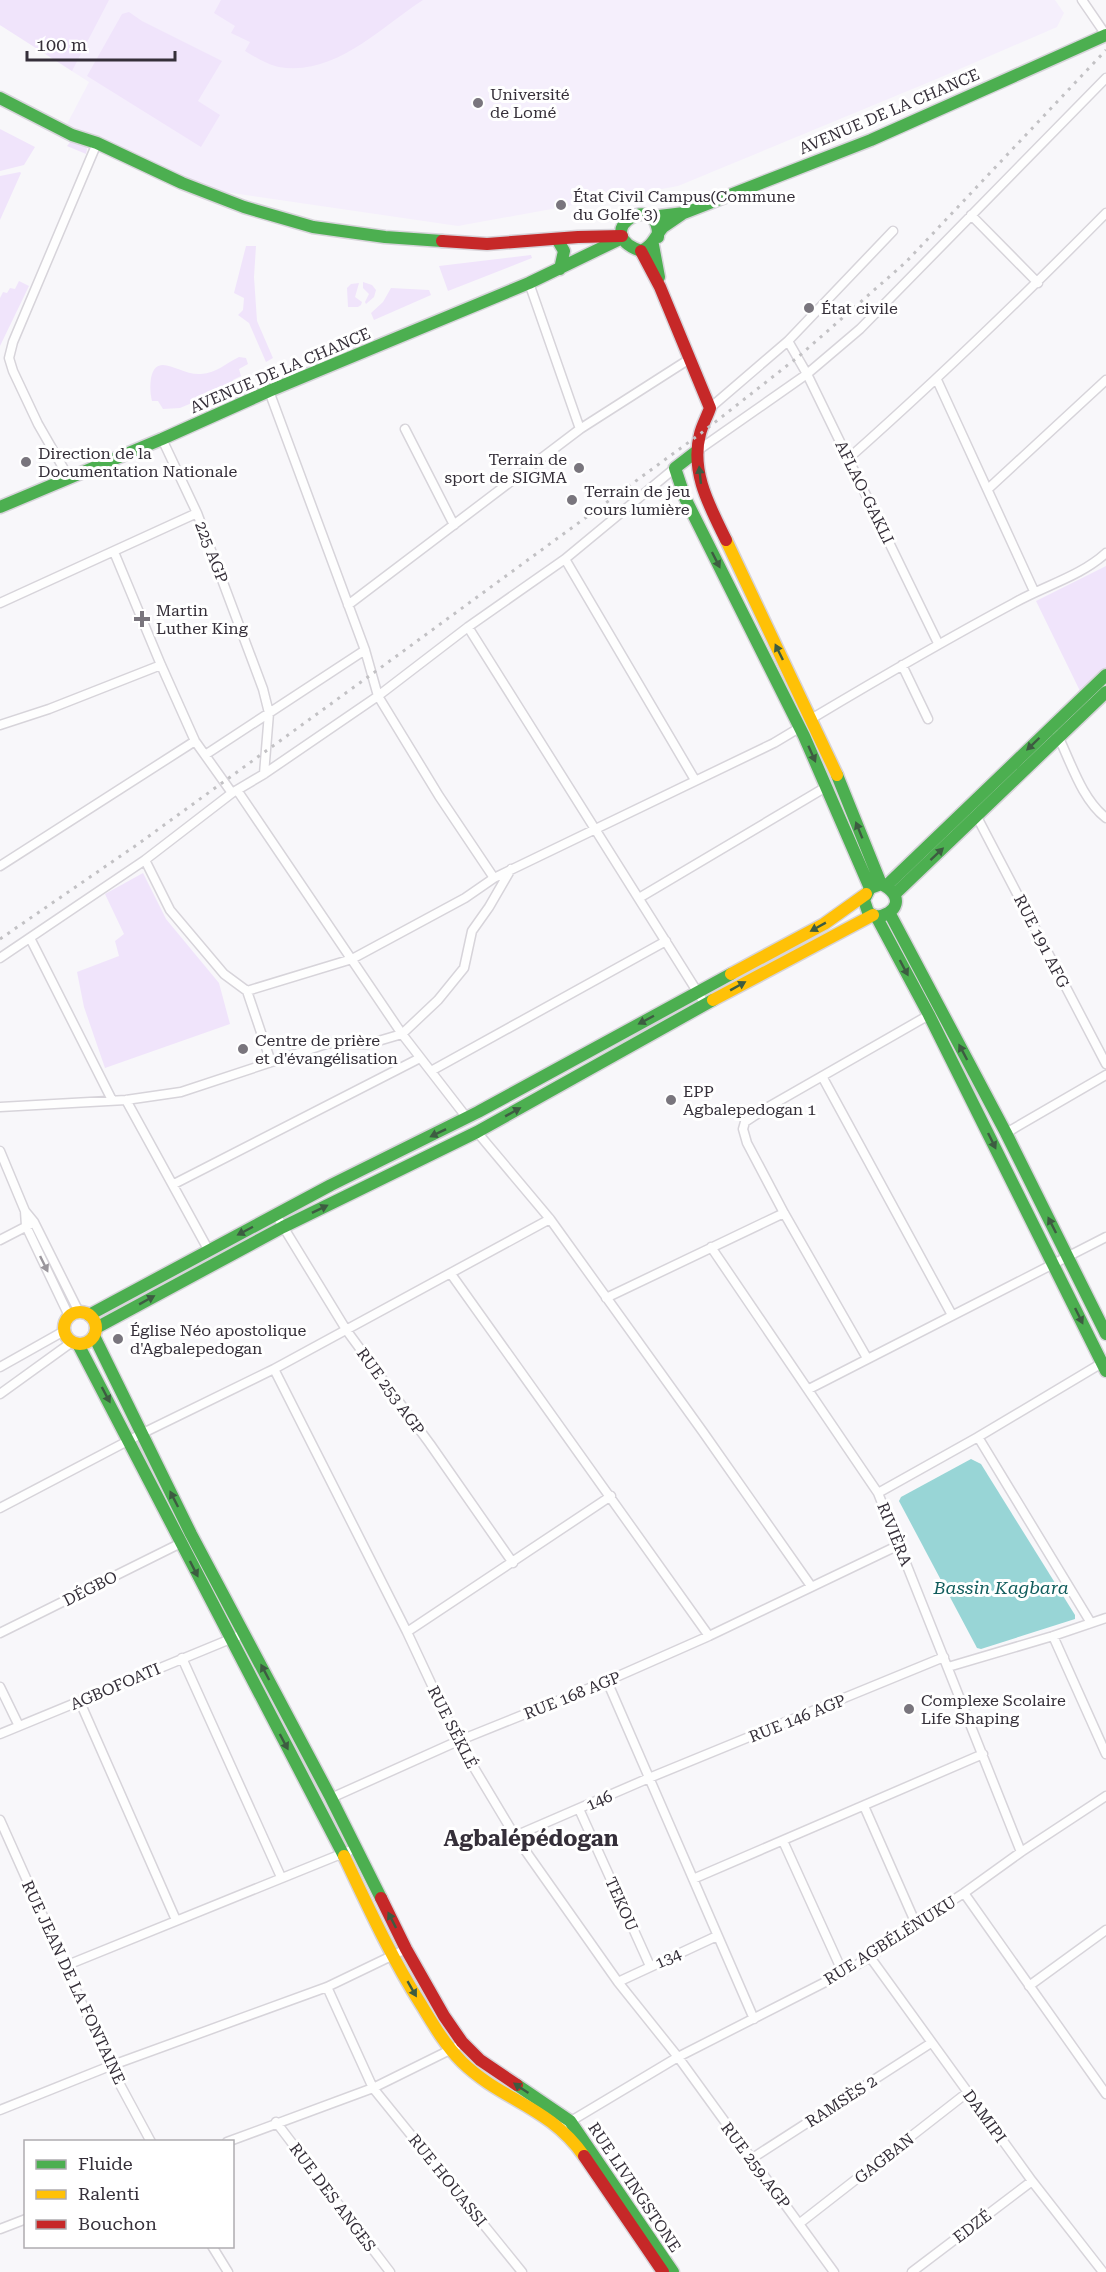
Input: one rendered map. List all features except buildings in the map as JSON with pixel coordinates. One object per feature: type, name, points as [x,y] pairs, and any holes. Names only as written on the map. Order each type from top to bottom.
[{"type":"street","points":[[1082,0],[1106,35]]},
{"type":"street","name":"AVENUE DE LA CHANCE","points":[[651,217],[684,213],[872,140],[1106,35]]},
{"type":"street","points":[[0,958],[145,860],[234,792],[378,696],[468,627],[565,559],[697,451],[807,374],[860,329],[1106,78]]},
{"type":"street","points":[[0,98],[72,135],[97,143],[182,183],[244,207],[313,227],[384,237],[487,244],[578,237],[624,237],[641,251],[660,287],[710,408]]},
{"type":"street","points":[[69,478],[38,424],[9,358],[13,342],[97,143]]},
{"type":"street","name":"AVENUE DE LA CHANCE","points":[[655,241],[662,229],[684,213]]},
{"type":"street","points":[[624,237],[627,219],[634,214],[651,217],[657,224],[655,241],[660,287]]},
{"type":"street","points":[[971,215],[1038,283]]},
{"type":"street","points":[[849,459],[937,380],[1104,217]]},
{"type":"street","points":[[880,889],[841,784],[701,488],[697,451],[700,434],[710,408],[788,341],[893,231]]},
{"type":"street","name":"AVENUE DE LA CHANCE","points":[[0,507],[269,391],[529,283],[624,237]]},
{"type":"street","points":[[557,239],[564,251],[560,269]]},
{"type":"street","points":[[641,251],[655,241]]},
{"type":"street","points":[[529,283],[580,429]]},
{"type":"street","name":"AFLAO-GAKLI","points":[[788,341],[807,374],[938,643]]},
{"type":"street","points":[[348,605],[580,429],[691,358]]},
{"type":"street","points":[[937,380],[1034,591]]},
{"type":"street","points":[[988,489],[1106,380]]},
{"type":"street","points":[[269,391],[348,605],[378,696],[439,796],[494,878]]},
{"type":"street","points":[[405,429],[454,525]]},
{"type":"street","name":"225 AGP","points":[[162,439],[197,513],[263,688],[269,713],[264,774]]},
{"type":"street","points":[[0,1394],[75,1343],[84,1343],[95,1332],[284,1227],[477,1132],[830,936],[874,916],[883,917],[890,914],[895,908],[880,889],[826,787],[685,498],[675,468]]},
{"type":"street","points":[[0,603],[197,513]]},
{"type":"street","points":[[114,552],[195,741],[234,792],[352,959],[402,1034],[477,1132],[550,1219],[811,1587]]},
{"type":"street","points":[[811,719],[938,643],[1034,591],[1094,564],[1106,553]]},
{"type":"street","points":[[565,559],[695,780]]},
{"type":"street","points":[[1094,564],[1106,564]]},
{"type":"street","points":[[468,627],[596,827],[705,1004]]},
{"type":"street","points":[[205,755],[364,650]]},
{"type":"street","points":[[0,725],[49,709],[161,665]]},
{"type":"street","points":[[902,665],[928,719]]},
{"type":"street","points":[[566,2124],[480,2060],[462,2042],[430,1994],[245,1633],[135,1437],[75,1343],[64,1331],[65,1321],[208,1251],[467,1118],[824,924],[880,889],[977,817],[1106,675]]},
{"type":"street","points":[[878,1492],[1104,1367],[929,1015],[874,916],[865,906],[880,889],[1056,731],[1106,692]]},
{"type":"street","points":[[247,991],[352,959],[465,898],[511,869],[774,743],[799,728]]},
{"type":"street","points":[[1056,731],[1094,808],[1106,818]]},
{"type":"street","points":[[0,866],[195,741]]},
{"type":"street","points":[[639,898],[826,787]]},
{"type":"street","name":"RUE 191 AFG","points":[[977,817],[1106,1064]]},
{"type":"street","points":[[145,860],[170,910],[224,974],[247,991],[271,1062]]},
{"type":"street","points":[[0,1107],[126,1100],[181,1092],[328,1043],[368,1044],[402,1034],[438,1000],[464,968],[472,931],[511,869]]},
{"type":"street","points":[[890,914],[1006,1133],[1106,1334]]},
{"type":"street","points":[[30,938],[112,1100]]},
{"type":"street","points":[[431,1071],[666,941]]},
{"type":"street","points":[[867,1358],[784,1213],[744,1137],[745,1122],[929,1015]]},
{"type":"street","points":[[174,1184],[420,1058]]},
{"type":"street","points":[[1006,1133],[1106,1075]]},
{"type":"street","points":[[823,1078],[952,1315]]},
{"type":"street","points":[[126,1100],[174,1184],[208,1251]]},
{"type":"street","points":[[0,1151],[30,1224],[79,1314],[94,1321],[95,1332],[135,1437],[181,1543],[393,1956],[426,2013],[452,2050],[479,2076],[566,2124]]},
{"type":"street","points":[[606,1298],[784,1213]]},
{"type":"street","name":"RUE 253 AGP","points":[[276,1215],[347,1331],[513,1563]]},
{"type":"street","points":[[0,1508],[135,1437],[347,1331],[550,1219]]},
{"type":"street","points":[[0,1240],[30,1224]]},
{"type":"street","points":[[809,1389],[1106,1237]]},
{"type":"street","name":"RIVIÈRA","points":[[711,1247],[878,1492],[1021,1852]]},
{"type":"street","points":[[451,1274],[710,1636]]},
{"type":"street","points":[[0,1367],[64,1331]]},
{"type":"street","name":"RUE SÉKLÉ","points":[[274,1369],[407,1632],[458,1741],[515,1836],[618,1982],[678,2057]]},
{"type":"street","points":[[978,1437],[1091,1623]]},
{"type":"street","points":[[407,1632],[611,1496]]},
{"type":"street","name":"DÉGBO","points":[[0,1633],[181,1543]]},
{"type":"street","name":"RUE 168 AGP","points":[[331,1798],[458,1741],[607,1681],[710,1636],[899,1545]]},
{"type":"street","points":[[948,1666],[1053,1636],[1106,1618]]},
{"type":"street","name":"AGBOFOATI","points":[[0,1734],[245,1633]]},
{"type":"street","points":[[1053,1636],[1106,1754]]},
{"type":"street","name":"RUE 146 AGP","points":[[649,1778],[944,1657]]},
{"type":"street","points":[[182,1658],[281,1878]]},
{"type":"street","points":[[607,1681],[754,2019]]},
{"type":"street","points":[[0,1687],[19,1726]]},
{"type":"street","points":[[80,1702],[176,1920]]},
{"type":"street","points":[[693,1879],[983,1754]]},
{"type":"street","name":"146","points":[[515,1836],[649,1778]]},
{"type":"street","name":"RUE AGBÉLÉNUKU","points":[[566,2124],[678,2057],[870,1957],[1106,1796]]},
{"type":"street","points":[[864,1806],[916,1924]]},
{"type":"street","name":"TEKOU","points":[[579,1809],[650,1966]]},
{"type":"street","name":"RUE JEAN DE LA FONTAINE","points":[[0,1820],[110,2066],[150,2140]]},
{"type":"street","points":[[783,1841],[843,1973]]},
{"type":"street","points":[[65,1966],[356,1848]]},
{"type":"street","points":[[964,1893],[1106,2094]]},
{"type":"street","points":[[1029,1986],[1106,1930]]},
{"type":"street","name":"134","points":[[618,1982],[717,1936]]},
{"type":"street","points":[[0,2110],[110,2066],[327,1986],[406,1949]]},
{"type":"street","name":"DAMIPI","points":[[870,1957],[1032,2181],[1103,2272]]},
{"type":"street","name":"RUE HOUASSI","points":[[327,1986],[374,2088],[522,2272]]},
{"type":"street","points":[[232,2140],[374,2088],[452,2050],[462,2042]]},
{"type":"street","name":"RAMSÈS 2","points":[[751,2159],[931,2043]]},
{"type":"street","name":"RUE 259.AGP","points":[[678,2057],[834,2272]]},
{"type":"street","name":"GAGBAN","points":[[800,2223],[968,2092]]},
{"type":"street","name":"RUE DES ANGES","points":[[276,2122],[390,2272]]},
{"type":"street","name":"RUE LIVINGSTONE","points":[[566,2124],[592,2168],[663,2272]]},
{"type":"street","name":"RUE LIVINGSTONE","points":[[566,2124],[673,2272]]},
{"type":"street","name":"EDZÉ","points":[[912,2272],[1032,2181]]},
{"type":"street","points":[[0,2229],[24,2221]]},
{"type":"street","points":[[212,2248],[224,2271]]},
{"type":"shaded area","name":"Université de Lomé","points":[[0,0],[1055,0],[1064,13],[1057,27],[678,186],[458,226],[204,189],[67,124],[89,82],[0,25]]},
{"type":"shaded area","points":[[0,0],[109,0],[72,71],[0,25]]},
{"type":"shaded area","points":[[221,0],[423,0],[373,36],[338,57],[319,65],[299,68],[275,66],[245,51],[250,42],[231,33],[235,26],[214,13]]},
{"type":"shaded area","points":[[129,12],[142,21],[222,61],[198,101],[220,115],[201,147],[87,76],[122,14]]},
{"type":"shaded area","points":[[0,129],[35,147],[24,165],[0,171]]},
{"type":"shaded area","points":[[71,141],[85,143],[86,154],[67,146]]},
{"type":"shaded area","points":[[21,173],[0,220],[0,176]]},
{"type":"shaded area","points":[[246,246],[256,246],[254,277],[257,321],[273,358],[266,362],[249,323],[238,315],[243,310],[244,298],[234,293]]},
{"type":"shaded area","points":[[531,255],[532,258],[448,291],[439,266]]},
{"type":"shaded area","points":[[19,281],[29,286],[0,346],[0,298],[3,292],[7,293],[10,288],[15,289]]},
{"type":"shaded area","points":[[363,282],[372,285],[376,290],[374,297],[366,304],[369,294],[363,288]]},
{"type":"shaded area","points":[[359,283],[355,297],[362,302],[361,305],[348,307],[347,288],[351,284]]},
{"type":"shaded area","points":[[391,288],[429,290],[431,295],[374,320],[371,313],[383,302]]},
{"type":"shaded area","points":[[239,357],[246,358],[248,364],[239,369],[241,376],[233,380],[232,386],[180,408],[163,409],[158,401],[152,401],[151,378],[158,366],[170,366],[185,372],[201,374],[217,370]]},
{"type":"shaded area","points":[[1106,566],[1106,669],[1080,691],[1036,601]]},
{"type":"shaded area","points":[[143,873],[166,919],[219,983],[230,1024],[105,1068],[84,1007],[77,972],[119,956],[115,941],[124,934],[105,894]]},
{"type":"water","name":"Bassin Kagbara","points":[[971,1459],[981,1464],[1075,1615],[1075,1619],[981,1649],[977,1648],[899,1501],[901,1497]]},
{"type":"railway","points":[[0,939],[138,844],[372,674],[700,434],[798,357],[906,262],[1106,50]]},
{"type":"traffic: fast","points":[[651,217],[684,213],[871,140],[1106,35]]},
{"type":"traffic: fast","points":[[0,98],[72,135],[97,143],[182,183],[244,207],[313,227],[385,237],[442,241]]},
{"type":"traffic: fast","points":[[658,237],[656,222],[649,215],[639,214],[630,218],[623,225],[621,234],[626,243],[641,251],[651,244],[654,240],[656,237],[658,234],[660,230],[663,227],[682,214]]},
{"type":"traffic: fast","points":[[0,507],[269,391],[529,283],[622,238]]},
{"type":"traffic: fast","points":[[557,239],[564,251],[560,269]]},
{"type":"traffic: fast","points":[[653,245],[659,277]]},
{"type":"traffic: fast","points":[[697,451],[675,468],[685,498],[804,736],[870,888]]},
{"type":"traffic: fast","points":[[886,886],[1106,675]]},
{"type":"traffic: fast","points":[[895,894],[1106,692]]},
{"type":"traffic: fast","points":[[837,775],[881,884],[889,888],[896,899],[896,904],[889,913],[875,917],[868,912],[864,900],[870,888],[881,884]]},
{"type":"traffic: fast","points":[[890,914],[1006,1133],[1106,1334]]},
{"type":"traffic: fast","points":[[876,916],[929,1015],[1106,1371]]},
{"type":"traffic: fast","points":[[89,1315],[331,1185],[478,1112],[731,974]]},
{"type":"traffic: fast","points":[[96,1328],[283,1227],[477,1132],[713,1000]]},
{"type":"traffic: fast","points":[[94,1336],[191,1534],[331,1798],[381,1898]]},
{"type":"traffic: fast","points":[[78,1344],[344,1856]]},
{"type":"traffic: fast","points":[[517,2085],[570,2121],[673,2272]]},
{"type":"traffic: slow","points":[[726,540],[837,775]]},
{"type":"traffic: slow","points":[[731,974],[824,924],[866,894]]},
{"type":"traffic: slow","points":[[713,1000],[873,915]]},
{"type":"traffic: slow","points":[[80,1312],[91,1317],[96,1328],[91,1339],[80,1344],[69,1339],[64,1328],[69,1317],[80,1312]]},
{"type":"traffic: slow","points":[[344,1856],[401,1970],[431,2021],[451,2049],[477,2075],[556,2126],[584,2156]]},
{"type":"traffic: jam","points":[[442,241],[487,244],[622,236]]},
{"type":"traffic: jam","points":[[641,251],[660,287],[710,408],[700,434],[698,462],[703,489],[726,540]]},
{"type":"traffic: jam","points":[[381,1898],[406,1949],[444,2016],[462,2042],[480,2060],[517,2085]]},
{"type":"traffic: jam","points":[[584,2156],[663,2272]]},
{"type":"place","name":"Université de Lomé","points":[[478,103]]},
{"type":"place","name":"État Civil Campus(Commune du Golfe 3)","points":[[561,205]]},
{"type":"place","name":"État civile","points":[[809,308]]},
{"type":"place","name":"Direction de la Documentation Nationale","points":[[26,462]]},
{"type":"place","name":"Terrain de sport de SIGMA","points":[[579,468]]},
{"type":"place","name":"Terrain de jeu cours lumière","points":[[572,500]]},
{"type":"place","name":"Martin Luther King","points":[[142,619]]},
{"type":"place","name":"Centre de prière et d'évangélisation","points":[[243,1049]]},
{"type":"place","name":"EPP Agbalepedogan 1","points":[[671,1100]]},
{"type":"place","name":"Église Néo apostolique d'Agbalepedogan","points":[[118,1339]]},
{"type":"place","name":"Complexe Scolaire Life Shaping","points":[[909,1709]]},
{"type":"district","name":"Agbalépédogan","points":[[531,1838]]}]
